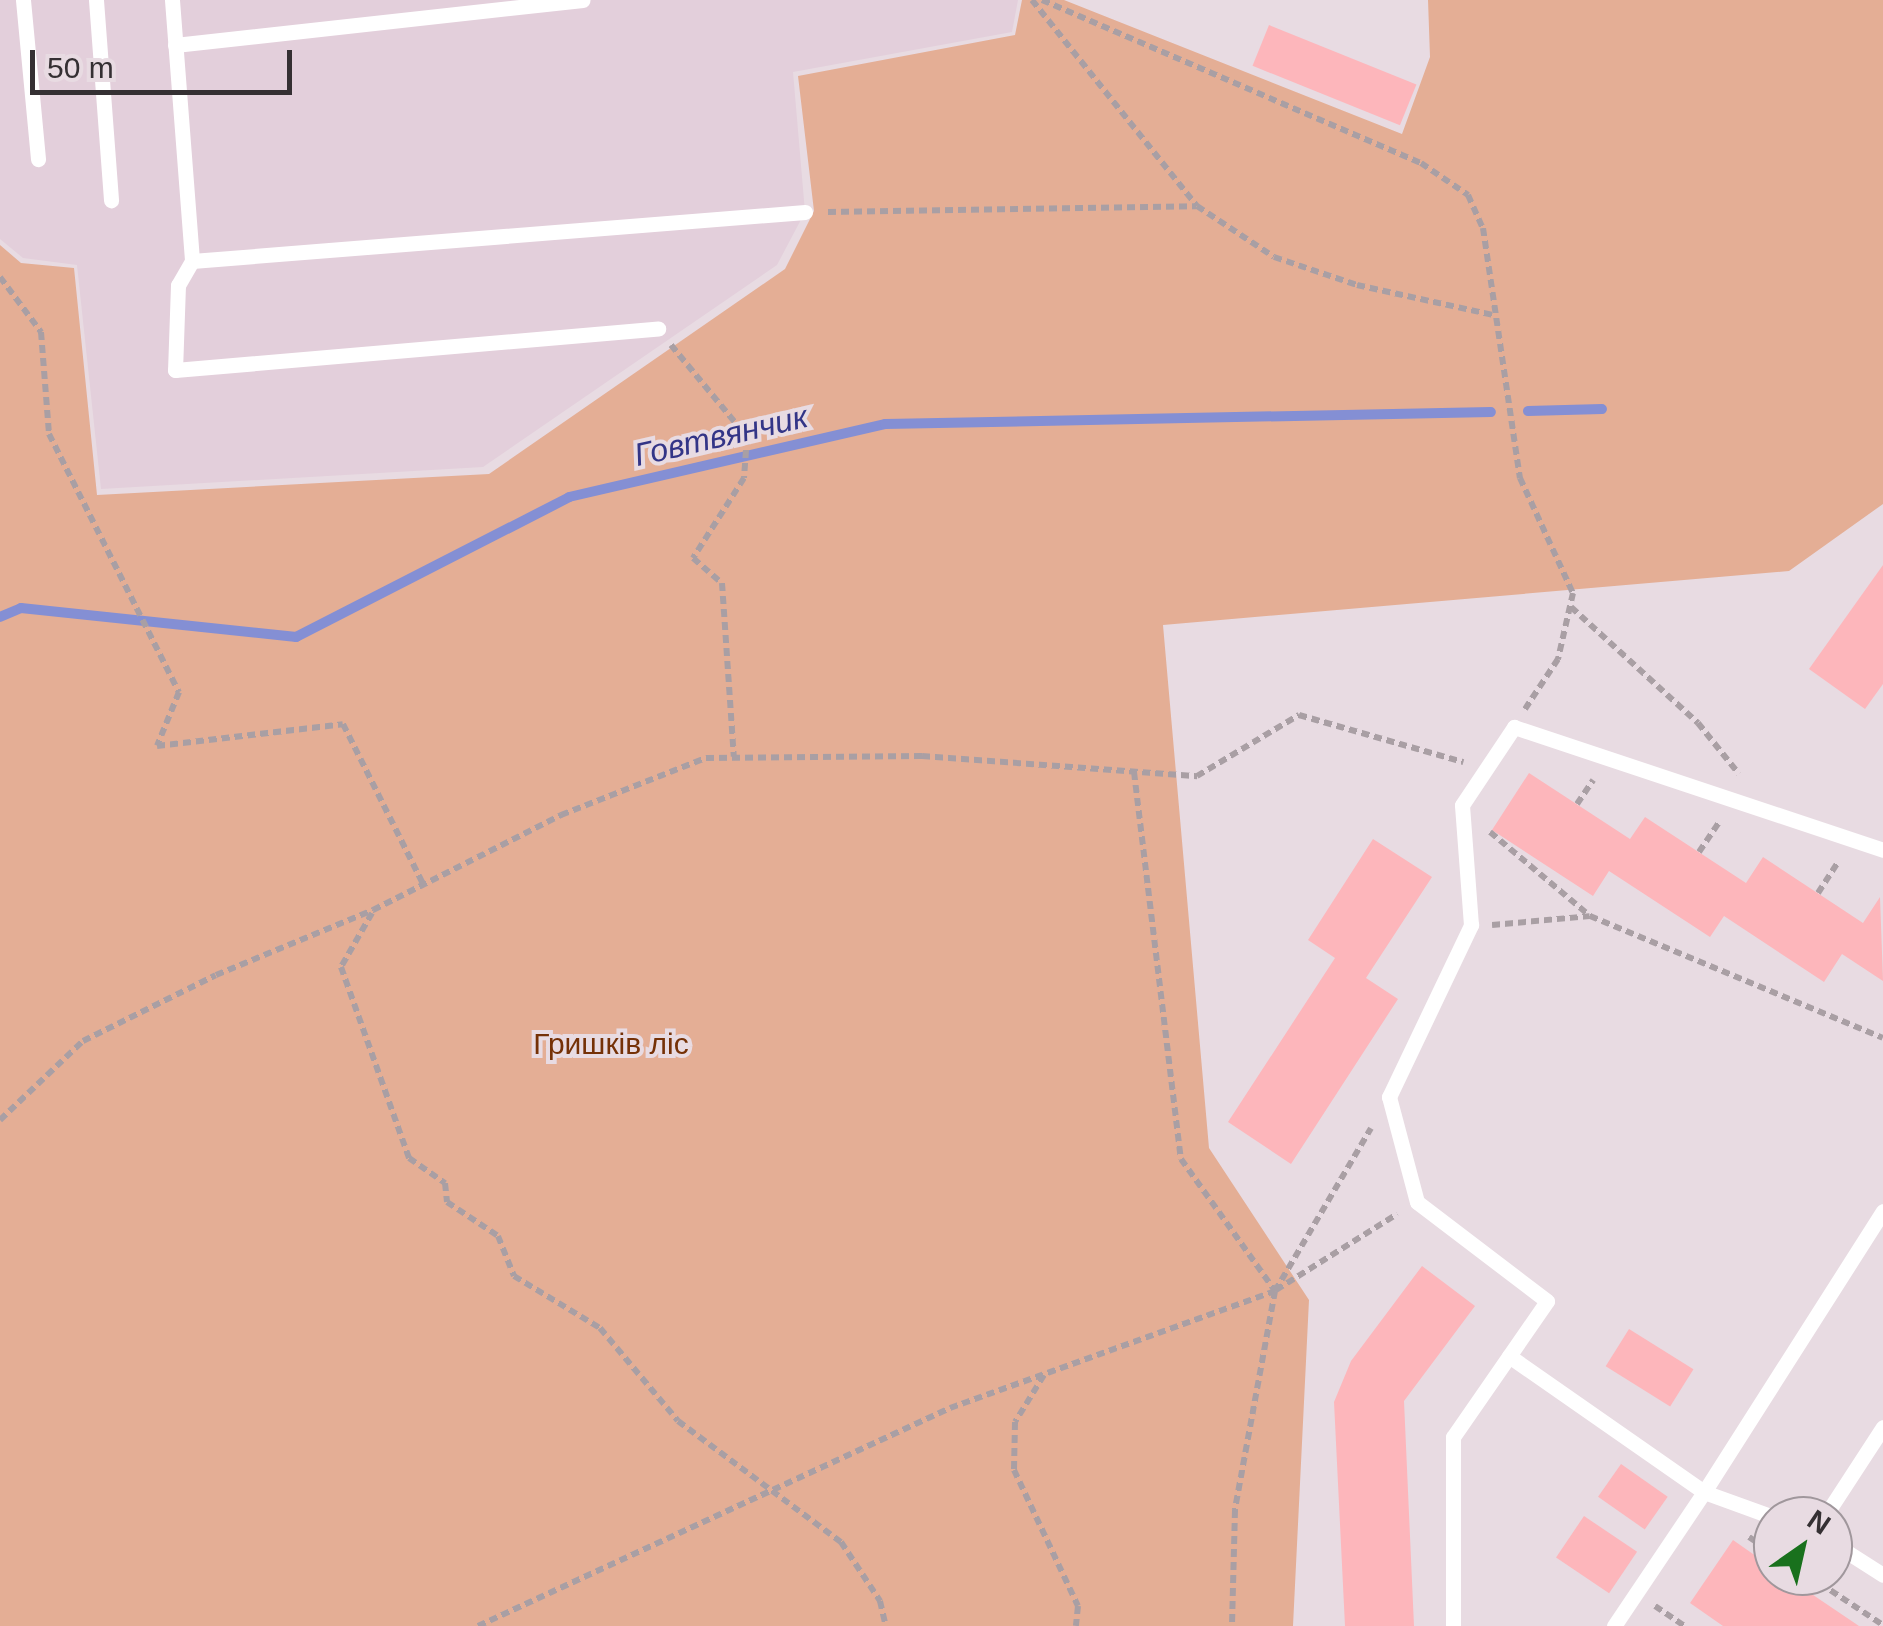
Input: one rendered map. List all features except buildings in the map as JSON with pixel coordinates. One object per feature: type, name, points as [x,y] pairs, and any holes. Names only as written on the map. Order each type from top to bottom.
[{"type":"lane","points":[[23,0],[38,160]]},
{"type":"lane","points":[[96,0],[111,200]]},
{"type":"lane","points":[[172,0],[192,261],[178,285],[175,370],[658,329]]},
{"type":"lane","points":[[176,46],[583,0]]},
{"type":"lane","points":[[192,261],[805,212]]},
{"type":"lane","points":[[1453,1626],[1454,1437],[1547,1301],[1417,1202],[1389,1097],[1471,925],[1462,805],[1514,726],[1883,850]]},
{"type":"lane","points":[[1621,1624],[1883,1210]]},
{"type":"lane","points":[[1509,1356],[1704,1492],[1753,1509]]},
{"type":"lane","points":[[1839,1496],[1883,1427]]},
{"type":"lane","points":[[1853,1556],[1883,1575]]},
{"type":"path","points":[[1032,0],[1197,206],[1274,258],[1357,286],[1494,314]]},
{"type":"path","points":[[1042,0],[1451,181],[1478,209],[1520,478],[1573,593],[1558,659],[1514,726]]},
{"type":"path","points":[[805,212],[1197,206]]},
{"type":"path","points":[[0,277],[42,332],[49,434],[179,692],[157,746],[343,724],[424,884]]},
{"type":"path","points":[[658,329],[747,437],[744,478],[693,558],[722,583],[734,757]]},
{"type":"path","points":[[1570,606],[1698,723],[1769,812]]},
{"type":"path","points":[[0,1120],[83,1041],[216,975],[374,910],[561,815],[706,758],[922,756],[1197,776],[1299,715],[1486,769]]},
{"type":"path","points":[[1134,772],[1181,1159],[1275,1291]]},
{"type":"path","points":[[1576,775],[1611,786]]},
{"type":"path","points":[[1577,804],[1594,780]]},
{"type":"path","points":[[1701,816],[1738,828]]},
{"type":"path","points":[[1699,852],[1719,822]]},
{"type":"path","points":[[1480,824],[1590,916],[1883,1038]]},
{"type":"path","points":[[1822,856],[1853,867]]},
{"type":"path","points":[[1818,893],[1838,862]]},
{"type":"path","points":[[374,910],[341,967],[409,1158],[445,1183],[447,1202],[498,1236],[514,1276],[600,1328],[678,1421],[776,1488],[841,1542],[880,1601],[886,1626]]},
{"type":"path","points":[[1471,925],[1532,926],[1590,916]]},
{"type":"path","points":[[1232,1626],[1235,1510],[1275,1291],[1389,1097]]},
{"type":"path","points":[[478,1626],[950,1408],[1275,1291],[1417,1202]]},
{"type":"path","points":[[1045,1374],[1015,1422],[1014,1470],[1078,1606],[1076,1626]]},
{"type":"path","points":[[1839,1596],[1883,1625]]},
{"type":"path","points":[[1646,1600],[1685,1626]]},
{"type":"shaded area","points":[[0,0],[1018,0],[1012,32],[793,72],[805,212],[777,265],[483,467],[101,489],[77,265],[23,258],[0,239]]},
{"type":"green space","name":"Гришків ліс","points":[[1022,0],[1064,0],[1402,134],[1430,57],[1428,0],[1883,0],[1883,504],[1789,571],[1163,625],[1209,1148],[1309,1300],[1293,1626],[0,1626],[0,245],[21,263],[74,268],[97,495],[489,474],[785,269],[814,211],[798,76],[1015,35]]},
{"type":"waterway","points":[[1528,411],[1602,409]]},
{"type":"waterway","name":"Говтвянчик","points":[[0,617],[21,608],[296,637],[569,497],[885,424],[1491,412]]}]
